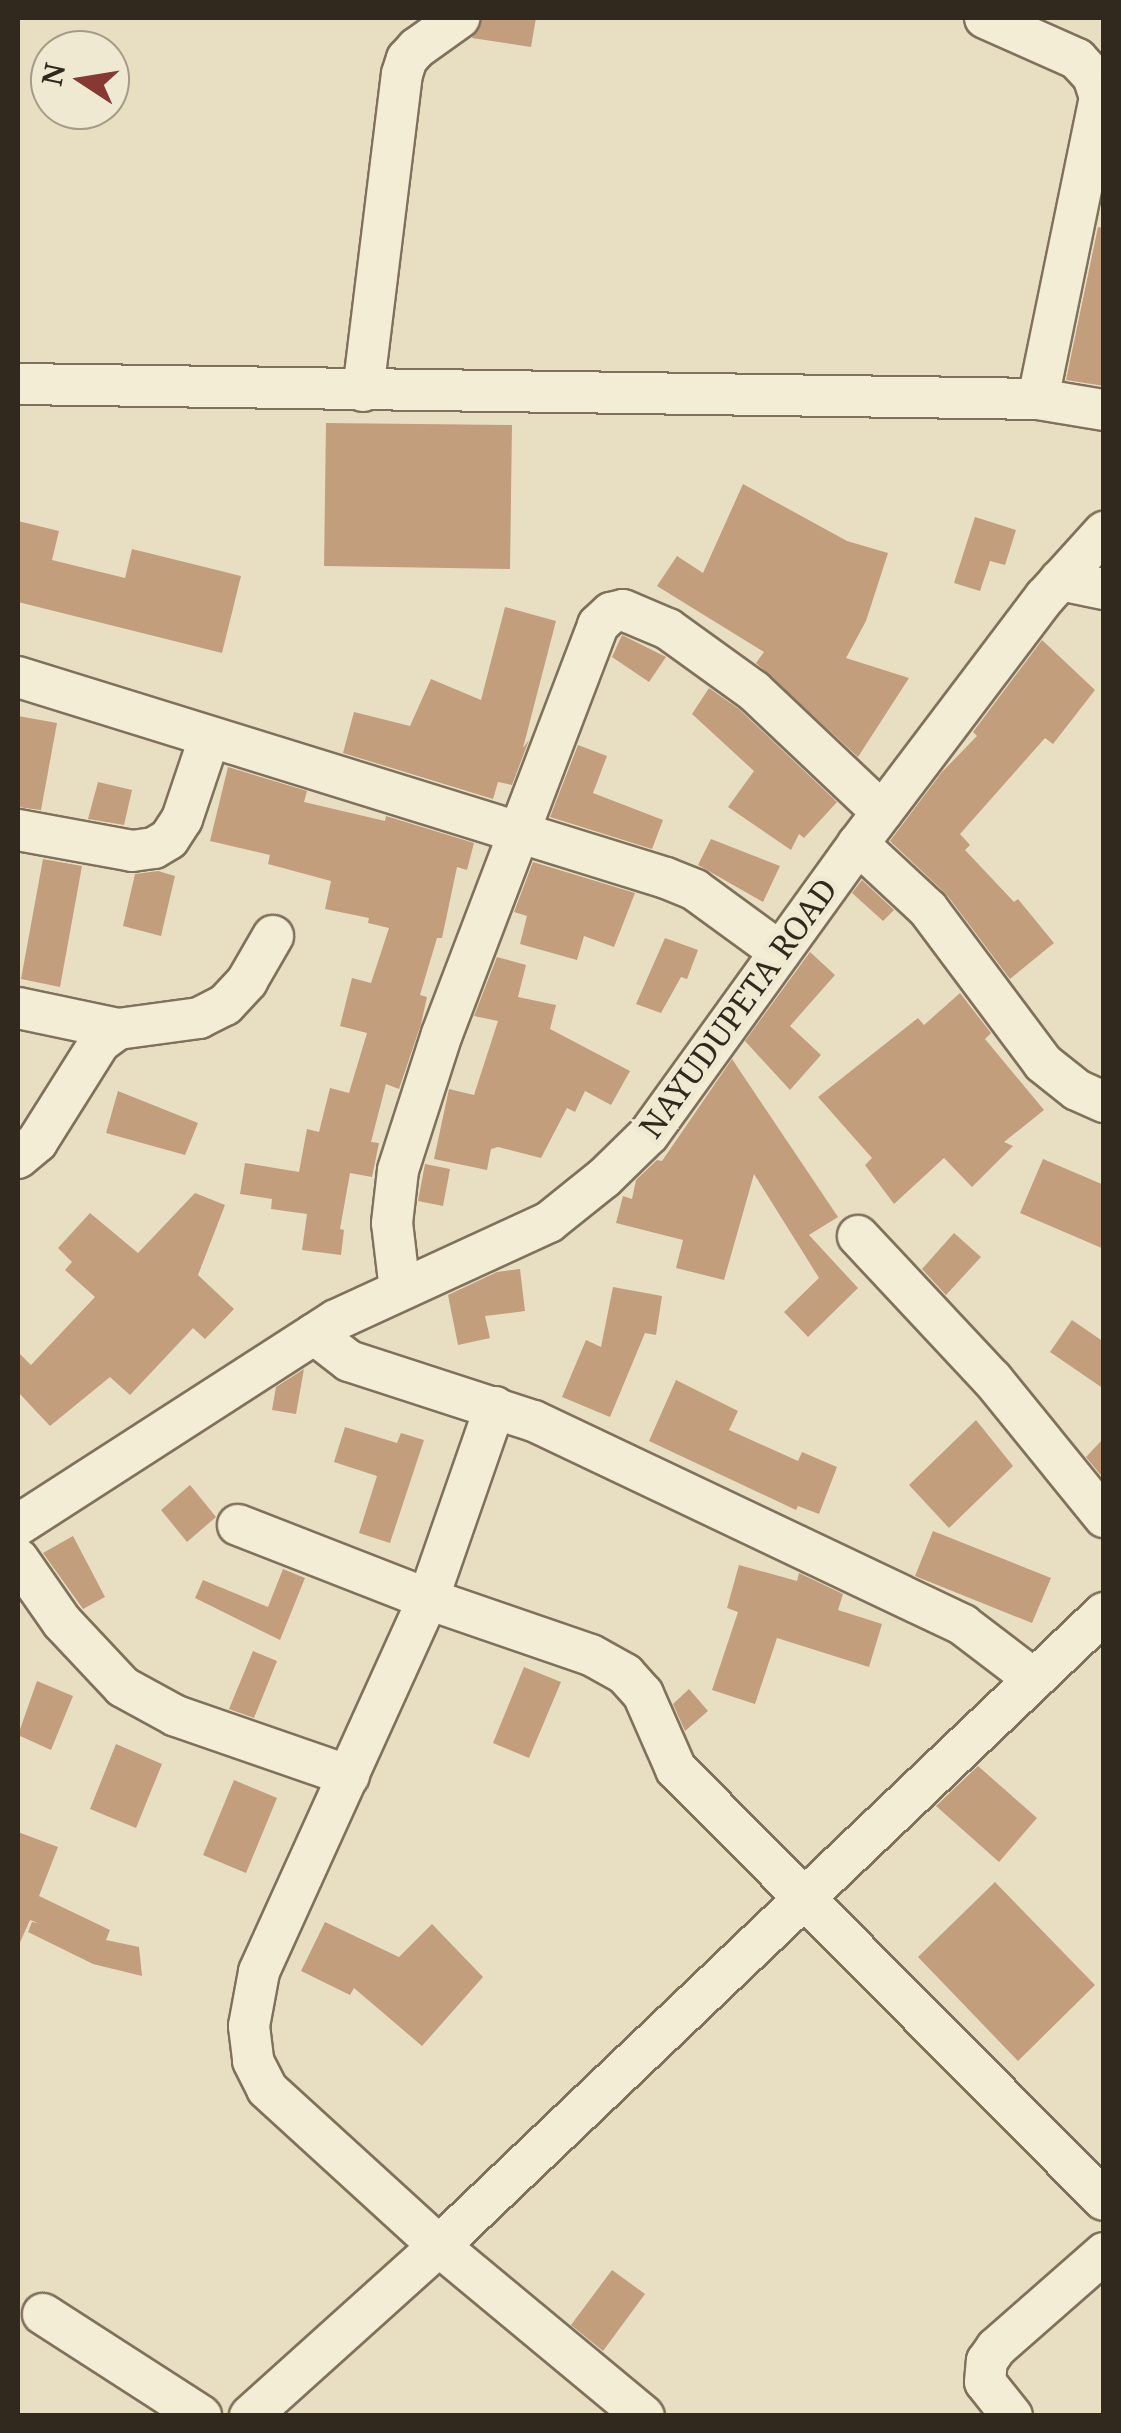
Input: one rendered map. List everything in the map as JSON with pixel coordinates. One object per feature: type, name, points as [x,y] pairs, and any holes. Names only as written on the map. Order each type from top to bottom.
[{"type":"street","points":[[363,391],[402,74],[418,48],[458,18]]},
{"type":"street","points":[[985,18],[1077,59],[1093,76],[1100,97],[1038,399]]},
{"type":"street","points":[[18,384],[1038,399],[1104,410]]},
{"type":"street","name":"NAYUDUPETA ROAD","points":[[18,1525],[314,1334],[549,1222],[604,1178],[649,1134],[882,812],[1060,580],[1104,532]]},
{"type":"street","points":[[1060,580],[1104,589]]},
{"type":"street","points":[[400,1290],[392,1223],[398,1170],[442,1034],[520,836],[589,643],[598,625],[611,612],[623,610],[668,628],[754,692],[882,812]]},
{"type":"street","points":[[18,677],[695,890],[780,952]]},
{"type":"street","points":[[18,830],[132,851],[154,848],[170,838],[182,819],[209,739]]},
{"type":"street","points":[[858,844],[928,908],[1043,1063],[1077,1090],[1104,1102]]},
{"type":"street","points":[[18,1008],[118,1028],[199,1018],[225,1005],[247,981],[273,936]]},
{"type":"street","points":[[18,1158],[37,1142],[100,1042],[118,1028]]},
{"type":"street","points":[[858,1236],[992,1378],[1104,1518]]},
{"type":"street","points":[[314,1334],[349,1361],[495,1407],[963,1625],[1034,1679]]},
{"type":"street","points":[[495,1407],[428,1599],[260,1972],[249,2026],[253,2061],[267,2089],[439,2246],[644,2416]]},
{"type":"street","points":[[238,1525],[428,1599],[591,1655],[625,1674],[643,1694],[676,1769],[1104,2200]]},
{"type":"street","points":[[18,1560],[62,1622],[123,1686],[176,1716],[348,1776]]},
{"type":"street","points":[[250,2416],[439,2246],[1104,1613]]},
{"type":"street","points":[[1012,2416],[985,2382],[986,2361],[1104,2252]]},
{"type":"street","points":[[43,2314],[201,2416]]},
{"type":"building","points":[[482,18],[536,18],[531,47],[472,38]]},
{"type":"building","points":[[1098,227],[1104,228],[1104,386],[1066,380]]},
{"type":"building","points":[[326,423],[512,425],[510,569],[324,566]]},
{"type":"building","points":[[743,484],[847,541],[888,553],[866,621],[846,658],[909,678],[858,757],[756,663],[764,652],[657,586],[677,556],[703,573]]},
{"type":"building","points":[[975,517],[1016,530],[1005,565],[990,561],[980,591],[954,583]]},
{"type":"building","points":[[18,521],[59,531],[52,560],[125,578],[132,549],[241,576],[222,653],[18,602]]},
{"type":"building","points":[[505,607],[556,621],[523,748],[529,740],[512,785],[498,782],[493,799],[343,753],[354,712],[410,726],[431,679],[481,700]]},
{"type":"building","points":[[622,635],[666,657],[649,682],[612,657]]},
{"type":"building","points":[[1042,640],[1095,690],[1053,744],[1045,738],[960,834],[970,845],[965,850],[1014,902],[1018,899],[1054,943],[1010,979],[947,895],[890,841],[942,772],[977,736],[973,732]]},
{"type":"building","points":[[709,688],[739,709],[837,802],[804,838],[799,834],[791,850],[728,807],[754,771],[692,714]]},
{"type":"building","points":[[18,716],[57,723],[41,810],[18,807]]},
{"type":"building","points":[[578,745],[607,756],[593,793],[663,820],[652,849],[550,817]]},
{"type":"building","points":[[228,767],[307,791],[304,802],[385,821],[386,816],[474,843],[467,870],[457,867],[442,938],[437,938],[420,995],[427,997],[421,1024],[399,1089],[386,1084],[371,1142],[379,1143],[372,1177],[350,1173],[340,1229],[344,1230],[341,1255],[302,1250],[307,1214],[271,1209],[272,1199],[240,1194],[245,1163],[299,1172],[307,1129],[319,1132],[330,1088],[349,1093],[367,1033],[340,1026],[352,978],[371,983],[389,928],[368,923],[369,918],[325,909],[331,881],[268,864],[270,855],[210,841]]},
{"type":"building","points":[[98,782],[132,790],[124,825],[88,819]]},
{"type":"building","points":[[711,839],[780,866],[763,902],[698,865]]},
{"type":"building","points":[[43,859],[82,866],[60,987],[21,979]]},
{"type":"building","points":[[533,862],[635,893],[614,947],[584,936],[577,960],[520,944],[527,916],[514,912]]},
{"type":"building","points":[[158,871],[175,876],[161,936],[123,926],[135,874]]},
{"type":"building","points":[[862,880],[894,910],[883,921],[852,893]]},
{"type":"building","points":[[665,938],[698,950],[687,979],[681,977],[661,1013],[636,1004]]},
{"type":"building","points":[[810,952],[835,975],[790,1026],[821,1055],[790,1090],[745,1041]]},
{"type":"building","points":[[497,957],[526,965],[518,997],[556,1005],[550,1029],[630,1071],[611,1105],[585,1091],[575,1112],[567,1108],[541,1158],[498,1147],[491,1149],[487,1170],[434,1159],[449,1089],[474,1095],[498,1021],[474,1016]]},
{"type":"building","points":[[960,993],[991,1033],[985,1039],[1044,1110],[1004,1142],[1013,1146],[972,1187],[944,1158],[894,1204],[865,1165],[872,1158],[818,1097],[918,1018],[924,1025]]},
{"type":"building","points":[[732,1059],[838,1217],[809,1235],[858,1288],[808,1337],[784,1312],[819,1278],[754,1174],[724,1280],[676,1268],[683,1240],[616,1223],[623,1196],[632,1199],[636,1180],[657,1160],[662,1161]]},
{"type":"building","points":[[118,1091],[198,1123],[185,1155],[106,1133]]},
{"type":"building","points":[[1043,1159],[1104,1185],[1104,1249],[1020,1213]]},
{"type":"building","points":[[425,1164],[450,1169],[443,1206],[418,1201]]},
{"type":"building","points":[[195,1193],[225,1205],[198,1275],[234,1309],[205,1339],[193,1328],[130,1395],[110,1377],[50,1426],[18,1392],[18,1352],[31,1365],[95,1297],[65,1270],[72,1262],[58,1248],[90,1213],[138,1253]]},
{"type":"building","points":[[954,1233],[981,1257],[946,1295],[922,1269]]},
{"type":"building","points":[[520,1269],[525,1311],[485,1316],[490,1338],[458,1345],[448,1295],[497,1272]]},
{"type":"building","points":[[613,1287],[662,1296],[656,1335],[645,1333],[610,1417],[562,1397],[586,1340],[601,1347]]},
{"type":"building","points":[[1072,1320],[1104,1342],[1104,1389],[1050,1352]]},
{"type":"building","points":[[304,1369],[296,1414],[272,1410],[276,1387]]},
{"type":"building","points":[[676,1380],[738,1411],[729,1430],[798,1461],[802,1452],[837,1467],[819,1514],[798,1506],[796,1510],[649,1441]]},
{"type":"building","points":[[976,1420],[1013,1466],[949,1528],[909,1485]]},
{"type":"building","points":[[345,1427],[397,1443],[401,1433],[424,1440],[390,1543],[359,1533],[377,1476],[334,1462]]},
{"type":"building","points":[[1104,1438],[1104,1479],[1086,1457]]},
{"type":"building","points":[[190,1485],[216,1517],[187,1542],[161,1510]]},
{"type":"building","points":[[933,1531],[1051,1578],[1032,1623],[915,1576]]},
{"type":"building","points":[[73,1536],[105,1597],[83,1609],[43,1553]]},
{"type":"building","points":[[739,1565],[797,1581],[799,1573],[843,1594],[838,1610],[882,1624],[869,1667],[777,1638],[755,1704],[712,1690],[738,1612],[727,1608]]},
{"type":"building","points":[[283,1569],[305,1578],[280,1640],[195,1598],[203,1580],[268,1607]]},
{"type":"building","points":[[253,1651],[277,1661],[254,1718],[229,1709]]},
{"type":"building","points":[[524,1667],[561,1682],[529,1758],[493,1743]]},
{"type":"building","points":[[37,1681],[73,1696],[51,1750],[18,1735]]},
{"type":"building","points":[[689,1689],[708,1711],[685,1731],[673,1704]]},
{"type":"building","points":[[116,1744],[162,1764],[136,1828],[90,1809]]},
{"type":"building","points":[[978,1766],[1037,1818],[999,1862],[936,1806]]},
{"type":"building","points":[[234,1780],[277,1798],[246,1873],[203,1855]]},
{"type":"building","points":[[18,1832],[58,1847],[39,1896],[110,1930],[106,1940],[139,1947],[142,1976],[93,1964],[28,1932],[32,1922],[38,1923],[30,1920],[18,1947]]},
{"type":"building","points":[[995,1882],[1095,1985],[1018,2061],[918,1957]]},
{"type":"building","points":[[325,1922],[399,1957],[432,1924],[483,1977],[422,2046],[354,1988],[350,1995],[301,1971]]},
{"type":"building","points":[[612,2270],[645,2294],[603,2351],[571,2325]]}]
